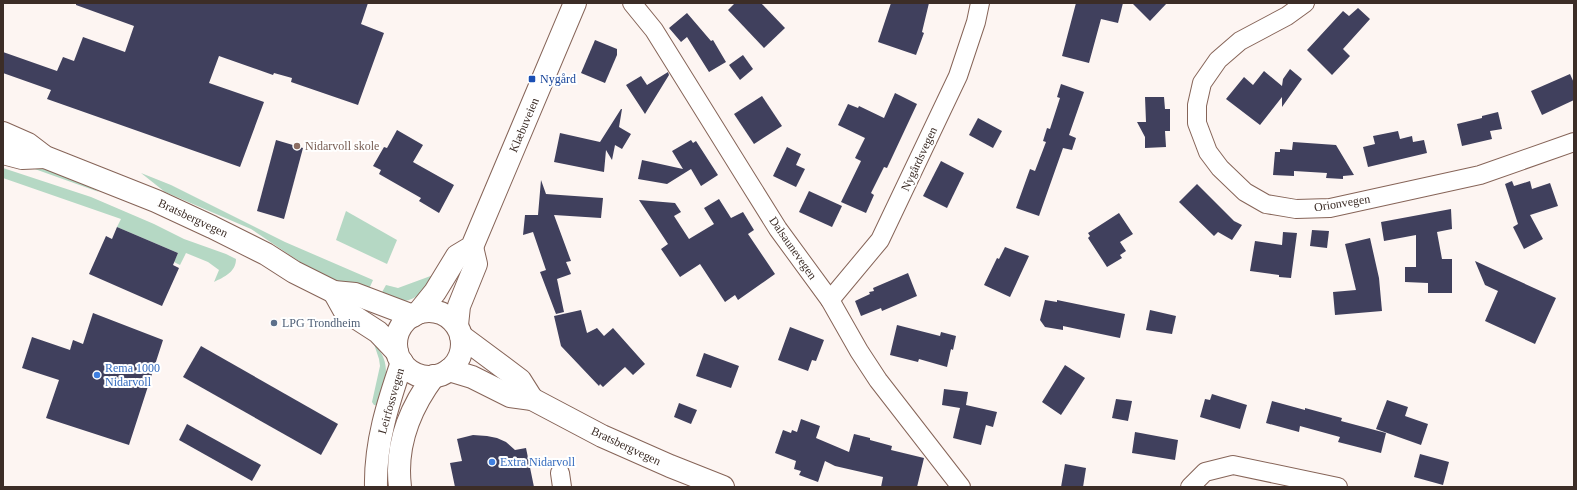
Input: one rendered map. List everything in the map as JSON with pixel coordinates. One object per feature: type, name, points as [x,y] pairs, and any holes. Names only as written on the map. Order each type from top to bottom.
[{"type":"main road","name":"Klæbuveien","points":[[472,247],[575,3]]},
{"type":"main road","name":"Bratsbergvegen","points":[[3,133],[28,144],[45,157],[156,201],[205,223],[248,245],[294,272],[334,292],[354,294],[415,314]]},
{"type":"main road","name":"Bratsbergvegen","points":[[3,153],[22,158],[45,157]]},
{"type":"main road","points":[[334,292],[344,310],[378,332],[410,370],[416,374],[427,377],[441,373],[459,358],[462,347],[459,331],[459,306],[476,264],[472,247],[457,256],[434,292],[400,329],[397,340],[400,357]]},
{"type":"main road","points":[[415,314],[429,311],[440,312],[449,317],[459,331]]},
{"type":"main road","name":"Bratsbergvegen","points":[[459,331],[520,380],[532,399]]},
{"type":"main road","name":"Leirfossvegen","points":[[376,487],[378,448],[385,412],[400,357]]},
{"type":"main road","name":"Bratsbergvegen","points":[[441,373],[472,377],[510,396],[532,399],[609,439],[670,466],[723,487]]},
{"type":"main road","name":"Leirfossvegen","points":[[400,487],[399,460],[402,440],[411,414],[420,394],[441,373]]},
{"type":"street","name":"Dalsaunevegen","points":[[632,3],[654,30],[778,229],[830,300],[859,351],[878,380],[961,487]]},
{"type":"street","name":"Nygårdsvegen","points":[[830,300],[880,240],[958,76],[976,22],[980,3]]},
{"type":"street","name":"Orionvegen","points":[[1305,3],[1287,16],[1240,41],[1218,60],[1202,83],[1197,105],[1197,123],[1208,152],[1220,168],[1245,192],[1266,204],[1296,209],[1330,208],[1480,175],[1574,142]]},
{"type":"street","points":[[1190,487],[1205,472],[1233,466],[1338,487]]},
{"type":"green space","points":[[18,163],[70,177],[99,192]]},
{"type":"green space","points":[[3,168],[91,197],[154,224],[184,239],[226,254],[236,259],[234,267],[229,274],[214,282],[219,270],[208,262],[186,253],[180,265],[174,262],[178,253],[117,227],[121,219],[3,178]]},
{"type":"green space","points":[[141,173],[171,185],[285,242],[373,280],[369,289],[350,287],[312,270],[251,229],[165,192]]},
{"type":"green space","points":[[346,211],[397,240],[387,264],[336,240]]},
{"type":"green space","points":[[436,274],[418,295],[408,300],[403,301],[381,294],[386,285],[398,288]]},
{"type":"green space","points":[[374,344],[384,358],[386,366],[385,381],[380,406],[374,405],[372,402],[380,366]]},
{"type":"building","points":[[76,3],[368,3],[361,24],[384,33],[358,105],[291,82],[292,78],[274,73],[273,75],[219,56],[209,83],[264,102],[240,167],[47,99],[51,90],[3,73],[3,52],[57,71],[63,57],[74,61],[83,37],[125,52],[134,26],[76,5]]},
{"type":"building","points":[[735,3],[761,3],[785,28],[764,48],[728,10]]},
{"type":"building","points":[[891,3],[929,3],[922,32],[924,33],[916,55],[878,42]]},
{"type":"building","points":[[1076,3],[1123,3],[1118,23],[1101,19],[1089,63],[1062,56]]},
{"type":"building","points":[[1132,3],[1167,3],[1150,21]]},
{"type":"building","points":[[1358,8],[1370,19],[1343,49],[1350,56],[1332,75],[1307,50],[1343,11],[1349,16]]},
{"type":"building","points":[[687,13],[711,41],[713,40],[726,62],[709,72],[687,37],[681,42],[669,28]]},
{"type":"building","points":[[595,40],[617,49],[617,55],[605,83],[581,73]]},
{"type":"building","points":[[743,55],[753,69],[740,80],[729,65]]},
{"type":"building","points":[[1290,69],[1302,79],[1282,107],[1282,97],[1260,125],[1226,99],[1244,77],[1253,85],[1264,71],[1282,86],[1283,79]]},
{"type":"building","points":[[668,72],[669,75],[645,114],[626,85],[641,76],[647,85]]},
{"type":"building","points":[[1570,74],[1574,83],[1574,100],[1542,115],[1531,91]]},
{"type":"building","points":[[1061,84],[1084,92],[1069,135],[1076,138],[1072,150],[1063,148],[1039,216],[1016,208],[1030,169],[1035,171],[1046,142],[1043,141],[1047,128],[1050,129],[1060,98],[1057,97]]},
{"type":"building","points":[[895,93],[917,104],[887,168],[884,167],[871,193],[874,195],[866,213],[841,202],[861,161],[855,158],[865,138],[838,125],[848,104],[858,108],[859,106],[884,118]]},
{"type":"building","points":[[762,96],[782,126],[754,144],[734,114]]},
{"type":"building","points":[[1145,97],[1164,97],[1165,109],[1170,109],[1170,131],[1165,131],[1166,147],[1145,148],[1145,137],[1137,122],[1146,122]]},
{"type":"building","points":[[621,109],[619,127],[631,134],[622,149],[615,145],[612,160],[606,150],[604,172],[554,162],[560,133],[600,142]]},
{"type":"building","points":[[1498,112],[1502,129],[1490,131],[1492,139],[1462,146],[1457,124],[1482,118],[1482,116]]},
{"type":"building","points":[[978,118],[1002,131],[993,148],[969,135]]},
{"type":"building","points":[[397,130],[423,145],[413,162],[454,185],[439,213],[419,201],[421,198],[379,174],[381,170],[373,166],[384,147],[387,148]]},
{"type":"building","points":[[1398,131],[1400,139],[1412,136],[1413,142],[1424,140],[1427,153],[1368,167],[1363,147],[1375,144],[1373,136]]},
{"type":"building","points":[[276,140],[303,148],[284,219],[257,211]]},
{"type":"building","points":[[691,140],[693,143],[696,141],[718,175],[701,186],[691,169],[667,184],[638,179],[642,160],[683,169],[672,151]]},
{"type":"building","points":[[1293,142],[1336,145],[1354,175],[1343,176],[1343,179],[1326,178],[1327,173],[1294,171],[1294,176],[1273,175],[1275,152],[1280,152],[1280,149],[1292,150]]},
{"type":"building","points":[[787,147],[801,154],[796,165],[805,169],[796,187],[773,176]]},
{"type":"building","points":[[941,161],[964,173],[947,208],[923,196]]},
{"type":"building","points":[[541,180],[546,194],[603,198],[601,218],[554,215],[571,261],[566,262],[571,274],[557,279],[564,312],[556,314],[540,272],[546,270],[533,232],[523,235],[525,215],[538,215]]},
{"type":"building","points":[[1512,181],[1514,186],[1530,181],[1532,189],[1550,183],[1558,206],[1530,215],[1543,239],[1524,249],[1513,227],[1518,224],[1505,184]]},
{"type":"building","points":[[1197,184],[1234,221],[1242,225],[1232,240],[1218,232],[1214,236],[1179,202]]},
{"type":"building","points":[[809,191],[842,206],[832,227],[799,212]]},
{"type":"building","points":[[719,199],[731,218],[743,212],[754,230],[748,234],[775,274],[738,300],[735,295],[725,302],[700,264],[680,277],[661,249],[668,244],[639,200],[675,203],[681,212],[674,216],[689,239],[714,224],[704,208]]},
{"type":"building","points":[[1451,209],[1452,229],[1437,232],[1442,259],[1452,259],[1452,293],[1428,293],[1428,283],[1405,282],[1405,267],[1416,267],[1416,235],[1384,241],[1381,222]]},
{"type":"building","points":[[1119,213],[1133,234],[1120,242],[1126,251],[1120,255],[1122,258],[1107,267],[1088,238],[1090,236],[1088,233]]},
{"type":"building","points":[[117,227],[178,253],[173,265],[179,268],[162,306],[89,274],[106,236],[112,239]]},
{"type":"building","points":[[1312,230],[1329,231],[1327,248],[1310,246]]},
{"type":"building","points":[[1283,232],[1297,233],[1291,278],[1250,271],[1255,241],[1282,245]]},
{"type":"building","points":[[1370,238],[1379,278],[1382,311],[1335,315],[1333,292],[1356,290],[1345,244]]},
{"type":"building","points":[[1005,247],[1029,256],[1010,297],[984,285],[997,258],[999,259]]},
{"type":"building","points":[[1475,261],[1556,298],[1535,344],[1485,321],[1498,291],[1485,285]]},
{"type":"building","points":[[908,273],[917,296],[882,311],[881,308],[861,316],[855,301],[870,294],[869,292],[874,291],[873,288]]},
{"type":"building","points":[[1045,300],[1057,302],[1057,300],[1125,314],[1120,338],[1063,326],[1063,330],[1045,327],[1040,320]]},
{"type":"building","points":[[581,310],[587,333],[597,328],[604,336],[613,328],[645,364],[633,375],[625,367],[603,387],[600,384],[599,386],[561,346],[554,316]]},
{"type":"building","points":[[1150,310],[1176,316],[1172,334],[1146,330]]},
{"type":"building","name":"Rema 1000 Nidarvoll","points":[[93,313],[163,340],[129,445],[46,418],[59,380],[22,368],[32,337],[70,350],[73,340],[83,344]]},
{"type":"building","points":[[897,325],[940,336],[941,332],[956,336],[947,367],[919,359],[918,362],[890,355]]},
{"type":"building","points":[[790,327],[824,340],[816,361],[812,360],[808,371],[778,360]]},
{"type":"building","points":[[201,346],[338,424],[321,455],[183,377]]},
{"type":"building","points":[[704,353],[739,366],[731,388],[696,376]]},
{"type":"building","points":[[1065,365],[1085,378],[1061,415],[1042,402]]},
{"type":"building","points":[[944,389],[968,392],[966,405],[997,412],[993,427],[986,425],[981,445],[953,438],[960,408],[942,405]]},
{"type":"building","points":[[1212,394],[1247,405],[1240,429],[1200,417],[1205,399],[1210,400]]},
{"type":"building","points":[[1116,399],[1132,401],[1128,421],[1112,418]]},
{"type":"building","points":[[1387,400],[1408,407],[1405,416],[1428,424],[1421,445],[1376,429]]},
{"type":"building","points":[[1272,401],[1342,418],[1341,421],[1386,433],[1381,453],[1338,442],[1340,437],[1300,426],[1299,432],[1266,423]]},
{"type":"building","points":[[679,403],[697,410],[691,424],[674,417]]},
{"type":"building","points":[[801,419],[820,426],[816,438],[849,452],[854,434],[892,446],[891,450],[924,458],[917,487],[881,487],[883,477],[835,466],[825,461],[818,482],[799,475],[801,471],[794,469],[796,461],[775,453],[783,430],[791,433],[792,430],[797,432]]},
{"type":"building","points":[[187,424],[261,465],[252,481],[179,440]]},
{"type":"building","points":[[1135,432],[1178,440],[1175,460],[1132,453]]},
{"type":"building","name":"Extra Nidarvoll","points":[[473,435],[497,438],[506,442],[515,450],[526,448],[534,487],[455,487],[450,463],[462,461],[457,439]]},
{"type":"building","points":[[1420,454],[1449,462],[1443,485],[1414,477]]},
{"type":"building","points":[[1065,464],[1086,468],[1083,487],[1061,487]]},
{"type":"place","name":"Nygård","points":[[532,79]]},
{"type":"place","name":"Nidarvoll skole","points":[[297,146]]},
{"type":"place","name":"LPG Trondheim","points":[[274,323]]},
{"type":"place","name":"Rema 1000 Nidarvoll","points":[[97,375]]},
{"type":"place","name":"Extra Nidarvoll","points":[[492,462]]}]
